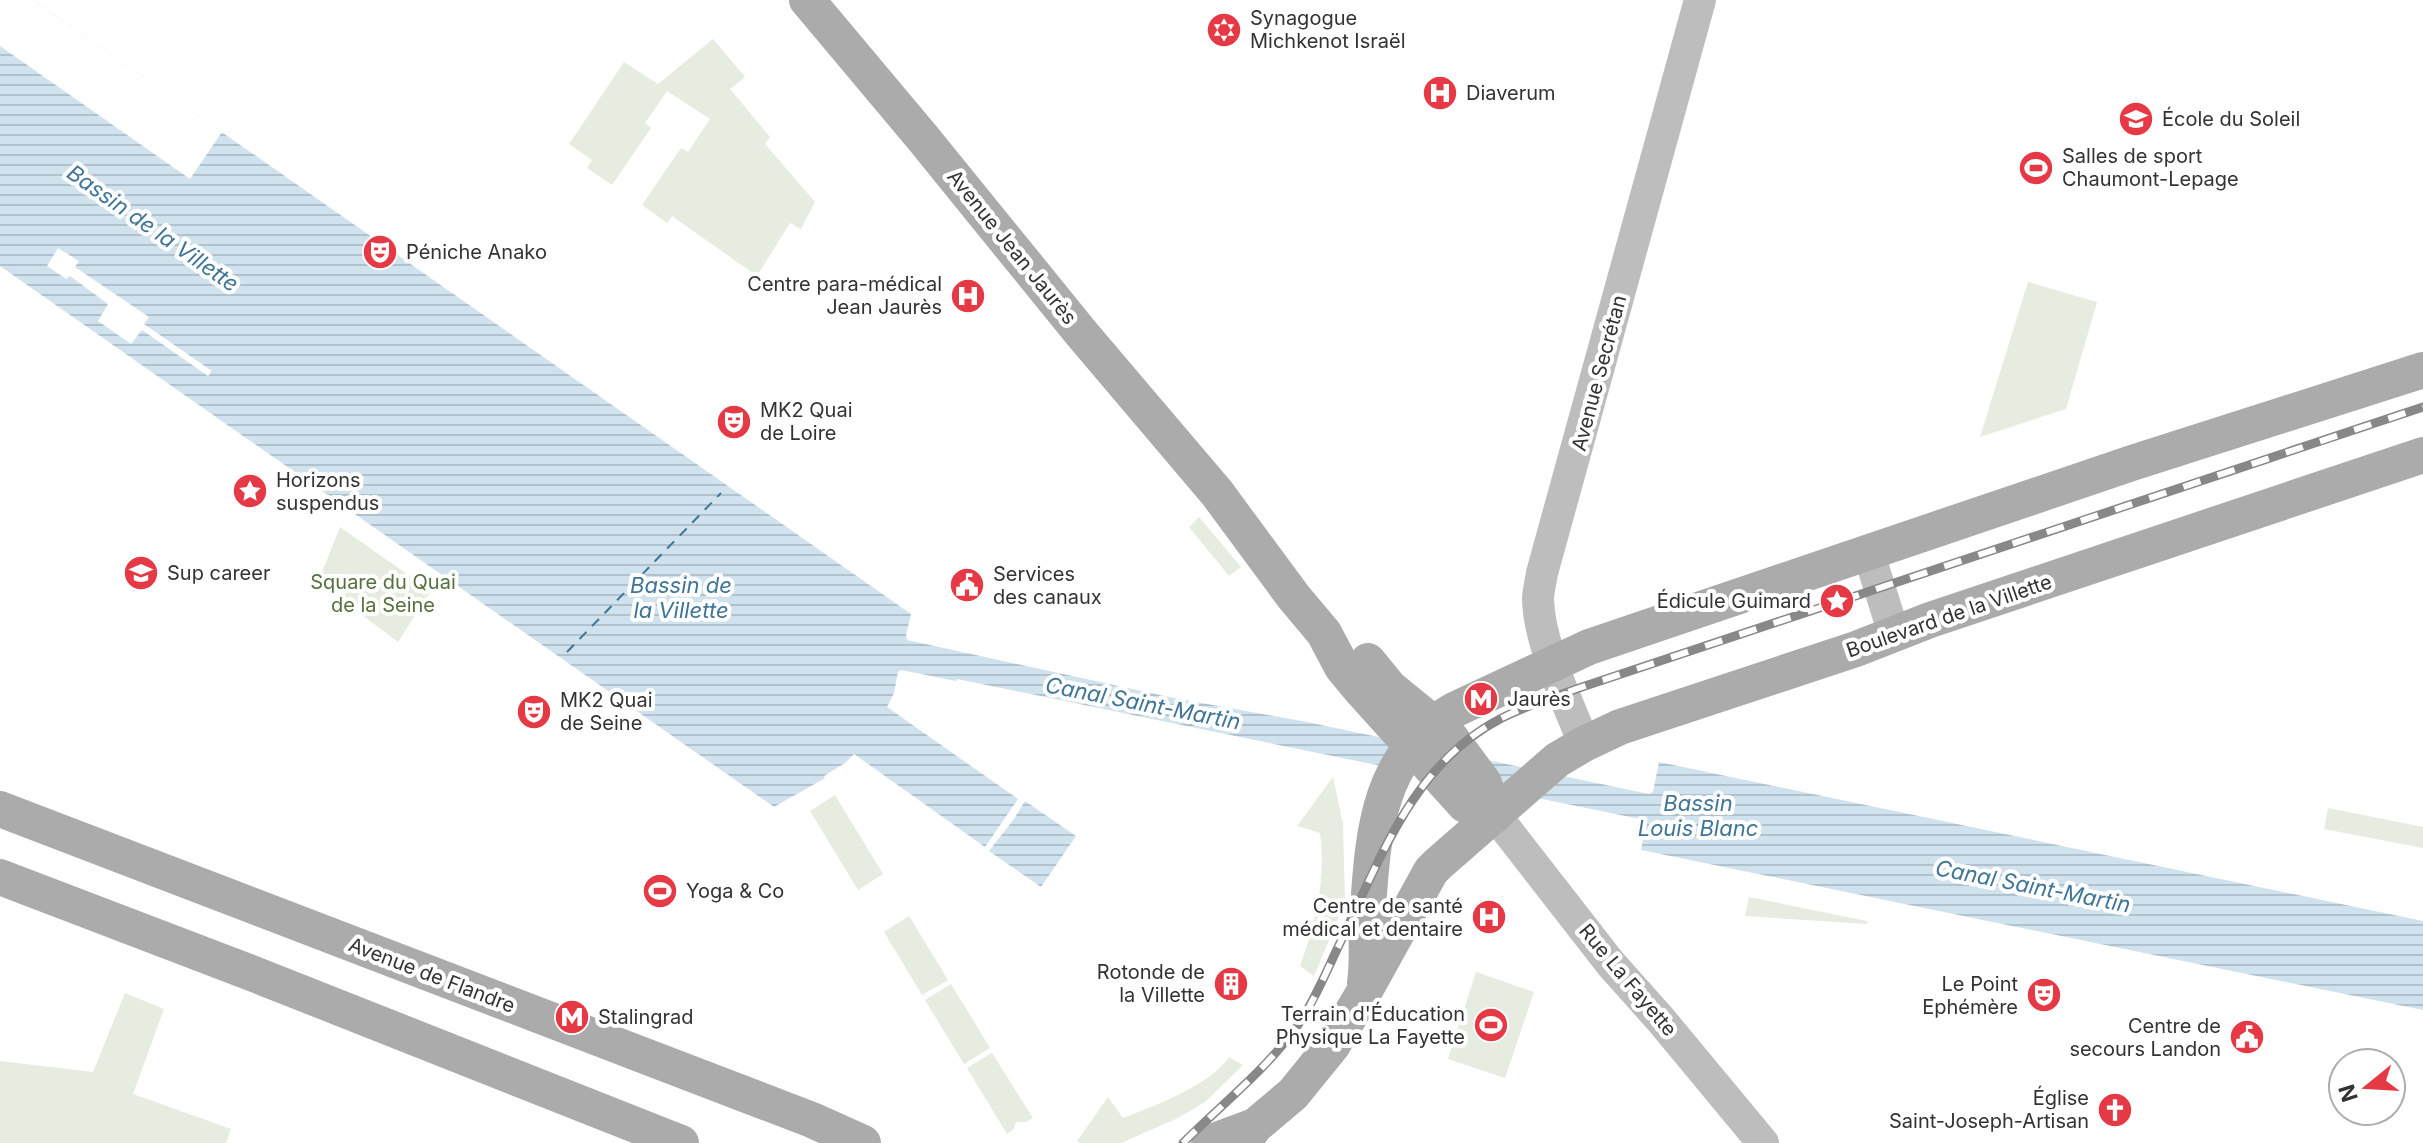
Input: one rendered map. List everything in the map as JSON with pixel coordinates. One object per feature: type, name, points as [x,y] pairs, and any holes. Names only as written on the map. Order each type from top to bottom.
[{"type":"main road","name":"Avenue Jean Jaurès","points":[[807,0],[1217,493],[1324,633],[1342,667],[1422,735],[1465,805],[1495,815]]},
{"type":"main road","name":"Avenue Secrétan","points":[[1584,744],[1553,664],[1538,598],[1542,573],[1700,0]]},
{"type":"main road","points":[[1363,994],[1378,813],[1391,779],[1422,735],[1461,707],[1589,647],[2132,463],[2423,370]]},
{"type":"main road","name":"Boulevard de la Villette","points":[[1209,1143],[1249,1134],[1293,1094],[1332,1046],[1431,871],[1557,760],[1584,744],[1620,727],[1856,649],[1930,620],[2423,455]]},
{"type":"main road","points":[[1869,554],[1894,634]]},
{"type":"main road","name":"Avenue de Flandre","points":[[0,809],[812,1120],[863,1143]]},
{"type":"main road","name":"Rue La Fayette","points":[[1495,815],[1611,964],[1763,1143]]},
{"type":"main road","points":[[0,877],[681,1143]]},
{"type":"green space","points":[[713,39],[745,77],[730,89],[770,137],[765,144],[815,202],[801,229],[790,223],[757,276],[672,216],[667,223],[642,205],[681,148],[688,152],[710,119],[667,91],[645,123],[651,128],[612,185],[587,168],[592,160],[569,144],[624,62],[658,84]]},
{"type":"green space","points":[[2028,282],[2097,302],[2066,409],[1980,437]]},
{"type":"green space","points":[[1199,517],[1241,567],[1229,576],[1189,527]]},
{"type":"green space","name":"Square du Quai de la Seine","points":[[340,527],[431,591],[398,642],[318,582]]},
{"type":"green space","points":[[1333,777],[1343,824],[1345,902],[1314,976],[1300,966],[1318,901],[1322,850],[1320,833],[1297,826]]},
{"type":"green space","points":[[835,795],[883,874],[858,890],[810,811]]},
{"type":"green space","points":[[2328,808],[2423,827],[2423,848],[2324,829]]},
{"type":"green space","points":[[1749,897],[1867,921],[1867,924],[1745,916]]},
{"type":"green space","points":[[909,916],[948,980],[922,995],[884,932]]},
{"type":"green space","name":"Terrain d'Éducation Physique La Fayette","points":[[1476,972],[1534,992],[1505,1078],[1448,1059]]},
{"type":"green space","points":[[951,984],[990,1048],[964,1064],[925,1000]]},
{"type":"green space","points":[[125,993],[164,1009],[133,1094],[231,1129],[226,1143],[0,1143],[0,1061],[93,1072]]},
{"type":"green space","points":[[992,1053],[1033,1118],[1016,1122],[1007,1134],[967,1068]]},
{"type":"green space","points":[[1229,1057],[1243,1065],[1205,1102],[1178,1118],[1121,1143],[1077,1141],[1108,1097],[1123,1118],[1196,1085]]},
{"type":"water","name":"Bassin de la Villette","points":[[0,0],[33,0],[911,614],[907,640],[1169,697],[1307,722],[1649,794],[1653,792],[1659,762],[2423,921],[2423,1010],[1641,850],[1646,823],[1640,819],[901,670],[887,707],[1018,799],[985,847],[854,754],[825,778],[774,807],[0,266]]},
{"type":"water","points":[[1025,801],[1076,836],[1041,887],[989,851]]},
{"type":"pier","points":[[0,0],[33,0],[222,132],[190,179],[0,46]]},
{"type":"pier","points":[[58,248],[79,261],[75,267],[149,317],[144,324],[212,371],[208,376],[142,330],[131,344],[98,321],[108,304],[70,276],[66,279],[47,266]]},
{"type":"ferry route","points":[[567,652],[721,493]]},
{"type":"railway","points":[[1183,1143],[1258,1072],[1298,1025],[1385,848],[1421,788],[1470,738],[1500,719],[1579,688],[2423,407]]},
{"type":"place","name":"Synagogue Michkenot Israël","points":[[1224,30]]},
{"type":"place","name":"Diaverum","points":[[1440,93]]},
{"type":"place","name":"École du Soleil","points":[[2136,119]]},
{"type":"place","name":"Salles de sport Chaumont-Lepage","points":[[2036,168]]},
{"type":"place","name":"Péniche Anako","points":[[380,252]]},
{"type":"place","name":"Centre para-médical Jean Jaurès","points":[[968,296]]},
{"type":"place","name":"MK2 Quai de Loire","points":[[734,422]]},
{"type":"place","name":"Horizons suspendus","points":[[250,491]]},
{"type":"place","name":"Sup career","points":[[141,573]]},
{"type":"place","name":"Services des canaux","points":[[967,585]]},
{"type":"place","name":"Édicule Guimard","points":[[1837,601]]},
{"type":"place","name":"Jaurès","points":[[1481,699]]},
{"type":"place","name":"MK2 Quai de Seine","points":[[534,712]]},
{"type":"place","name":"Yoga & Co","points":[[660,891]]},
{"type":"place","name":"Centre de santé médical et dentaire","points":[[1489,917]]},
{"type":"place","name":"Rotonde de la Villette","points":[[1231,984]]},
{"type":"place","name":"Le Point Ephémère","points":[[2044,995]]},
{"type":"place","name":"Stalingrad","points":[[572,1017]]},
{"type":"place","name":"Terrain d'Éducation Physique La Fayette","points":[[1491,1025]]},
{"type":"place","name":"Centre de secours Landon","points":[[2247,1037]]},
{"type":"place","name":"Église Saint-Joseph-Artisan","points":[[2115,1110]]},
{"type":"water label","name":"Canal Saint-Martin","points":[[1143,703]]},
{"type":"water label","name":"Bassin Louis Blanc","points":[[1698,816]]},
{"type":"water label","name":"Canal Saint-Martin","points":[[2033,886]]}]
